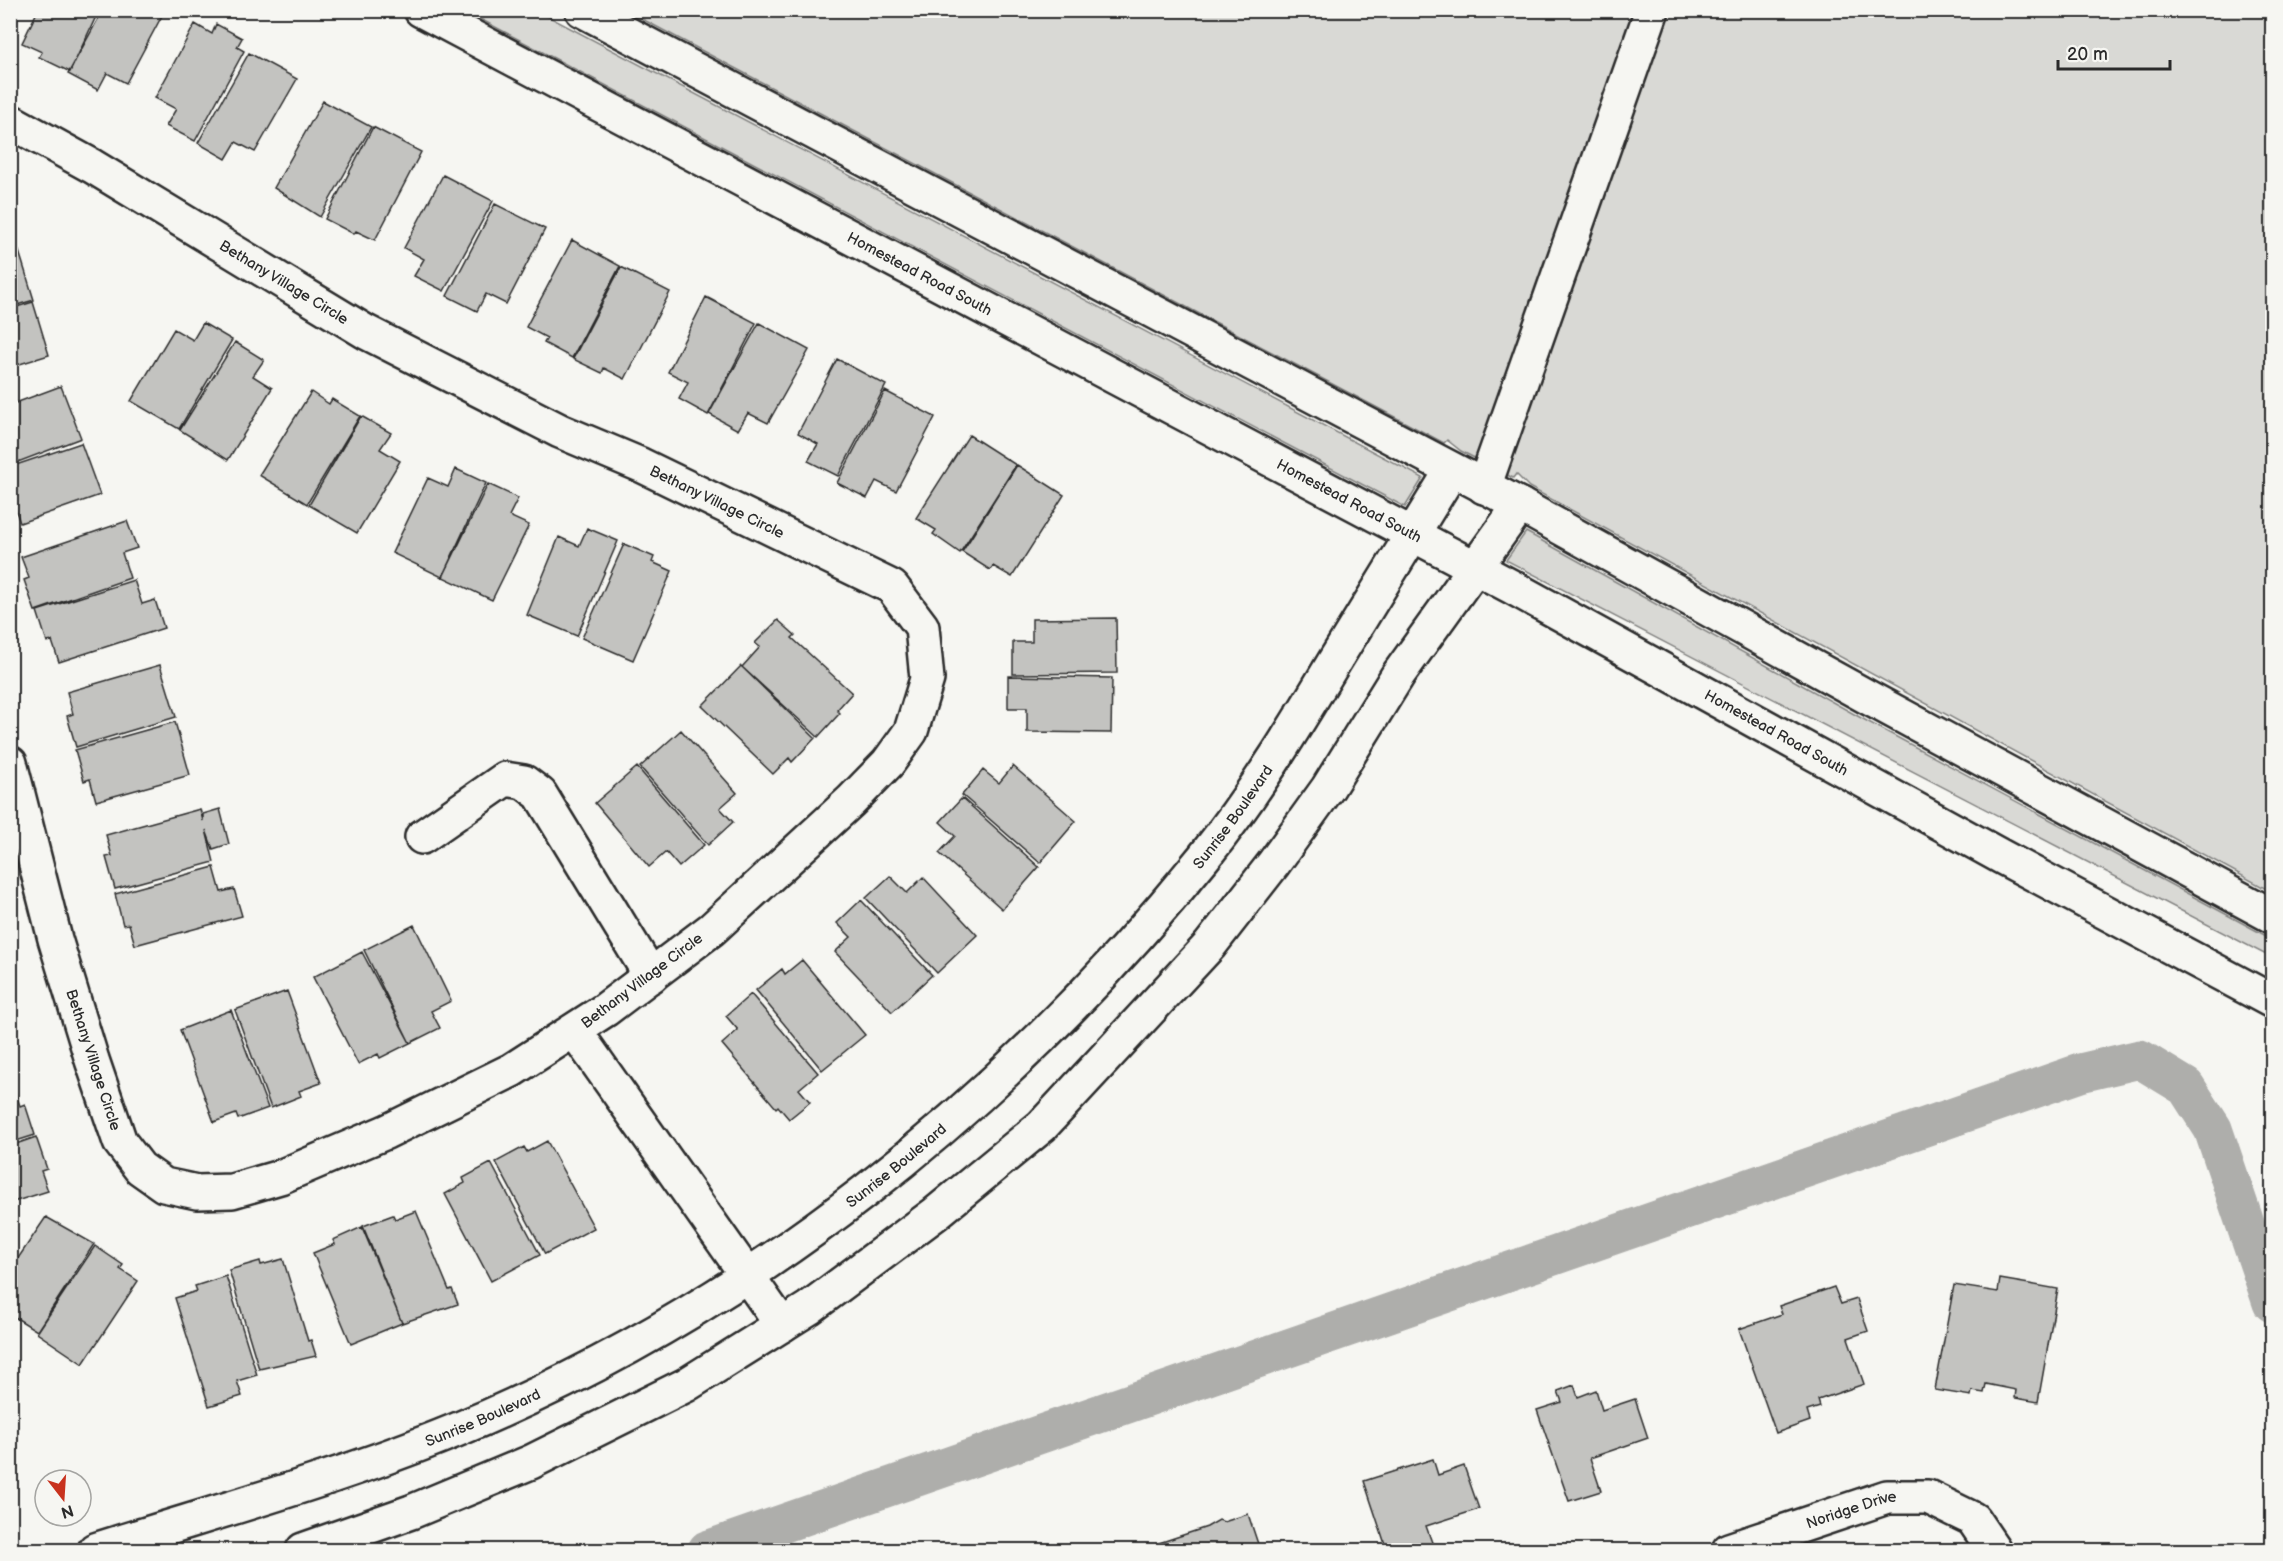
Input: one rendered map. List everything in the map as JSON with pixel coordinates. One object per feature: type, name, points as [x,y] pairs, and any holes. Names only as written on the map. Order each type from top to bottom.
[{"type":"street","name":"Homestead Road South","points":[[421,10],[1475,567],[2002,857],[2272,1001]]},
{"type":"street","points":[[582,10],[1520,505],[1882,705],[2272,916]]},
{"type":"street","points":[[1484,487],[1652,10]]},
{"type":"street","name":"Bethany Village Circle","points":[[10,121],[92,166],[366,332],[560,431],[641,465],[892,587],[922,627],[927,679],[911,730],[888,763],[774,875],[712,929],[651,976],[575,1031],[512,1070],[386,1132],[280,1177],[232,1191],[196,1192],[164,1185],[140,1168],[120,1142],[55,939],[10,763]]},
{"type":"street","name":"Sunrise Boulevard","points":[[95,1551],[362,1465],[454,1431],[546,1390],[641,1340],[747,1274],[882,1180],[993,1085],[1096,983],[1206,855],[1283,746],[1452,470]]},
{"type":"street","points":[[303,1551],[411,1512],[531,1462],[686,1385],[809,1308],[935,1214],[1042,1126],[1210,945],[1274,863],[1328,788],[1398,675],[1520,505]]},
{"type":"street","points":[[422,837],[505,779],[524,782],[540,794],[651,976]]},
{"type":"street","name":"Bethany Village Circle","points":[[575,1031],[782,1325]]},
{"type":"street","name":"Noridge Drive","points":[[1728,1551],[1887,1497],[1928,1497],[1973,1519],[1994,1551]]},
{"type":"shaded area","points":[[465,11],[538,11],[1423,478],[1405,507]]},
{"type":"shaded area","points":[[627,11],[2272,11],[2272,892],[1529,487],[1516,474],[1513,478],[1461,451],[1447,440],[1444,443]]},
{"type":"shaded area","points":[[1526,532],[1863,719],[2272,939],[2272,958],[1506,560]]},
{"type":"building","points":[[38,10],[99,10],[70,72],[39,57],[42,52],[22,43]]},
{"type":"building","points":[[103,10],[165,10],[126,83],[107,73],[98,90],[68,74]]},
{"type":"building","points":[[195,24],[212,34],[216,24],[242,38],[237,47],[244,51],[195,141],[166,126],[176,109],[155,98]]},
{"type":"building","points":[[249,53],[297,79],[255,152],[236,142],[226,159],[198,143]]},
{"type":"building","points":[[323,101],[371,127],[320,217],[274,188]]},
{"type":"building","points":[[373,127],[421,152],[375,240],[356,231],[354,234],[325,219]]},
{"type":"building","points":[[443,175],[493,201],[444,291],[414,276],[424,259],[404,248]]},
{"type":"building","points":[[495,204],[545,229],[506,304],[486,294],[477,311],[447,296]]},
{"type":"building","points":[[572,240],[620,266],[572,358],[544,343],[547,338],[526,327]]},
{"type":"building","points":[[18,248],[34,300],[10,307],[10,250]]},
{"type":"building","points":[[621,267],[670,292],[625,379],[604,368],[602,373],[573,359]]},
{"type":"building","points":[[706,297],[756,323],[708,415],[679,399],[688,382],[668,372]]},
{"type":"building","points":[[33,302],[49,355],[10,367],[10,309]]},
{"type":"building","points":[[203,323],[232,340],[179,429],[131,401],[174,329],[193,340]]},
{"type":"building","points":[[759,323],[809,350],[768,423],[748,413],[738,430],[709,414]]},
{"type":"building","points":[[235,342],[264,360],[253,376],[272,388],[228,460],[180,430]]},
{"type":"building","points":[[837,359],[886,385],[838,476],[808,461],[818,444],[798,433]]},
{"type":"building","points":[[61,386],[81,438],[10,465],[10,405]]},
{"type":"building","points":[[885,391],[935,417],[896,491],[876,481],[867,498],[837,483]]},
{"type":"building","points":[[311,392],[329,404],[332,399],[360,416],[307,504],[259,475]]},
{"type":"building","points":[[361,416],[391,433],[380,449],[400,461],[357,533],[309,505]]},
{"type":"building","points":[[969,435],[1016,465],[960,553],[933,534],[936,530],[916,518]]},
{"type":"building","points":[[81,443],[100,495],[20,523],[13,502],[10,503],[10,467]]},
{"type":"building","points":[[1017,465],[1064,495],[1012,577],[993,566],[990,570],[962,552]]},
{"type":"building","points":[[456,469],[486,483],[442,577],[392,553],[428,478],[448,487]]},
{"type":"building","points":[[488,484],[518,498],[509,516],[529,525],[492,600],[443,577]]},
{"type":"building","points":[[127,521],[137,548],[122,553],[130,578],[35,611],[24,580],[29,578],[21,557]]},
{"type":"building","points":[[587,528],[618,541],[577,636],[527,615],[559,537],[579,546]]},
{"type":"building","points":[[624,544],[654,557],[652,562],[672,571],[633,660],[582,638]]},
{"type":"building","points":[[134,580],[142,604],[155,600],[164,628],[59,662],[52,641],[47,642],[37,611]]},
{"type":"building","points":[[1116,618],[1117,673],[1013,674],[1013,642],[1032,642],[1032,619]]},
{"type":"building","points":[[778,620],[795,635],[792,638],[852,693],[837,710],[840,713],[818,737],[742,667],[760,647],[755,643]]},
{"type":"building","points":[[160,665],[176,717],[76,747],[67,716],[73,714],[67,692]]},
{"type":"building","points":[[741,666],[815,738],[792,762],[789,758],[773,774],[702,706]]},
{"type":"building","points":[[1008,676],[1112,678],[1111,733],[1027,732],[1027,708],[1008,708]]},
{"type":"building","points":[[175,722],[190,775],[96,801],[90,779],[84,781],[75,750]]},
{"type":"building","points":[[681,730],[737,793],[720,808],[733,822],[708,845],[640,767]]},
{"type":"building","points":[[1013,766],[1076,821],[1040,863],[962,795],[983,770],[999,783]]},
{"type":"building","points":[[637,767],[704,845],[679,867],[666,852],[649,867],[595,803]]},
{"type":"building","points":[[962,798],[1039,867],[1002,909],[939,853],[955,836],[940,822]]},
{"type":"building","points":[[200,809],[203,821],[203,814],[220,809],[229,844],[213,849],[206,830],[214,862],[115,889],[106,857],[112,856],[106,835]]},
{"type":"building","points":[[214,867],[221,892],[234,889],[242,916],[135,945],[129,924],[123,925],[115,894]]},
{"type":"building","points":[[890,876],[907,893],[923,877],[977,935],[937,973],[866,898]]},
{"type":"building","points":[[861,900],[932,975],[892,1012],[835,952],[851,937],[837,923]]},
{"type":"building","points":[[414,925],[451,1001],[431,1011],[440,1028],[410,1043],[364,950]]},
{"type":"building","points":[[362,952],[410,1043],[380,1058],[378,1054],[358,1064],[313,977]]},
{"type":"building","points":[[802,960],[865,1035],[822,1070],[756,990],[782,969],[785,974]]},
{"type":"building","points":[[287,991],[321,1083],[299,1091],[301,1096],[271,1108],[235,1010]]},
{"type":"building","points":[[751,994],[818,1073],[799,1089],[810,1102],[789,1119],[778,1106],[776,1108],[722,1044],[738,1030],[726,1016]]},
{"type":"building","points":[[231,1010],[268,1108],[238,1119],[236,1114],[214,1122],[180,1030]]},
{"type":"building","points":[[13,1085],[20,1106],[25,1104],[35,1135],[10,1143],[10,1086]]},
{"type":"building","points":[[36,1137],[47,1169],[41,1171],[48,1191],[10,1203],[10,1146]]},
{"type":"building","points":[[547,1141],[594,1228],[545,1254],[496,1162],[524,1147],[527,1152]]},
{"type":"building","points":[[491,1163],[540,1255],[491,1281],[445,1194],[465,1183],[463,1178]]},
{"type":"building","points":[[416,1211],[449,1290],[452,1289],[458,1304],[402,1323],[363,1226],[393,1215],[395,1219]]},
{"type":"building","points":[[46,1217],[94,1244],[37,1331],[10,1314],[10,1270]]},
{"type":"building","points":[[362,1227],[402,1323],[351,1344],[313,1253],[335,1244],[333,1240]]},
{"type":"building","points":[[95,1246],[123,1265],[120,1269],[138,1281],[83,1364],[37,1333]]},
{"type":"building","points":[[283,1259],[308,1341],[311,1340],[316,1356],[259,1369],[229,1270],[260,1261],[261,1265]]},
{"type":"building","points":[[226,1276],[257,1375],[237,1381],[242,1396],[209,1406],[175,1298],[197,1291],[195,1286]]},
{"type":"building","points":[[2000,1279],[2058,1289],[2038,1402],[2015,1398],[2016,1390],[1986,1384],[1984,1393],[1972,1391],[1971,1396],[1935,1390],[1954,1285],[1998,1292]]},
{"type":"building","points":[[1834,1287],[1841,1304],[1857,1299],[1868,1331],[1848,1338],[1864,1384],[1818,1400],[1820,1407],[1807,1411],[1810,1421],[1776,1433],[1739,1329],[1782,1314],[1779,1306]]},
{"type":"building","points":[[1574,1385],[1578,1397],[1596,1390],[1602,1410],[1635,1399],[1648,1438],[1590,1458],[1601,1491],[1569,1501],[1537,1410],[1562,1402],[1558,1391]]},
{"type":"building","points":[[1433,1459],[1438,1475],[1464,1466],[1479,1509],[1426,1526],[1434,1548],[1387,1550],[1364,1481]]},
{"type":"building","points":[[1248,1514],[1260,1550],[1162,1550],[1159,1543],[1207,1527],[1219,1520],[1224,1522]]},
{"type":"waterway","points":[[707,1550],[2080,1073],[2140,1059],[2186,1087],[2213,1129],[2272,1303]]}]
